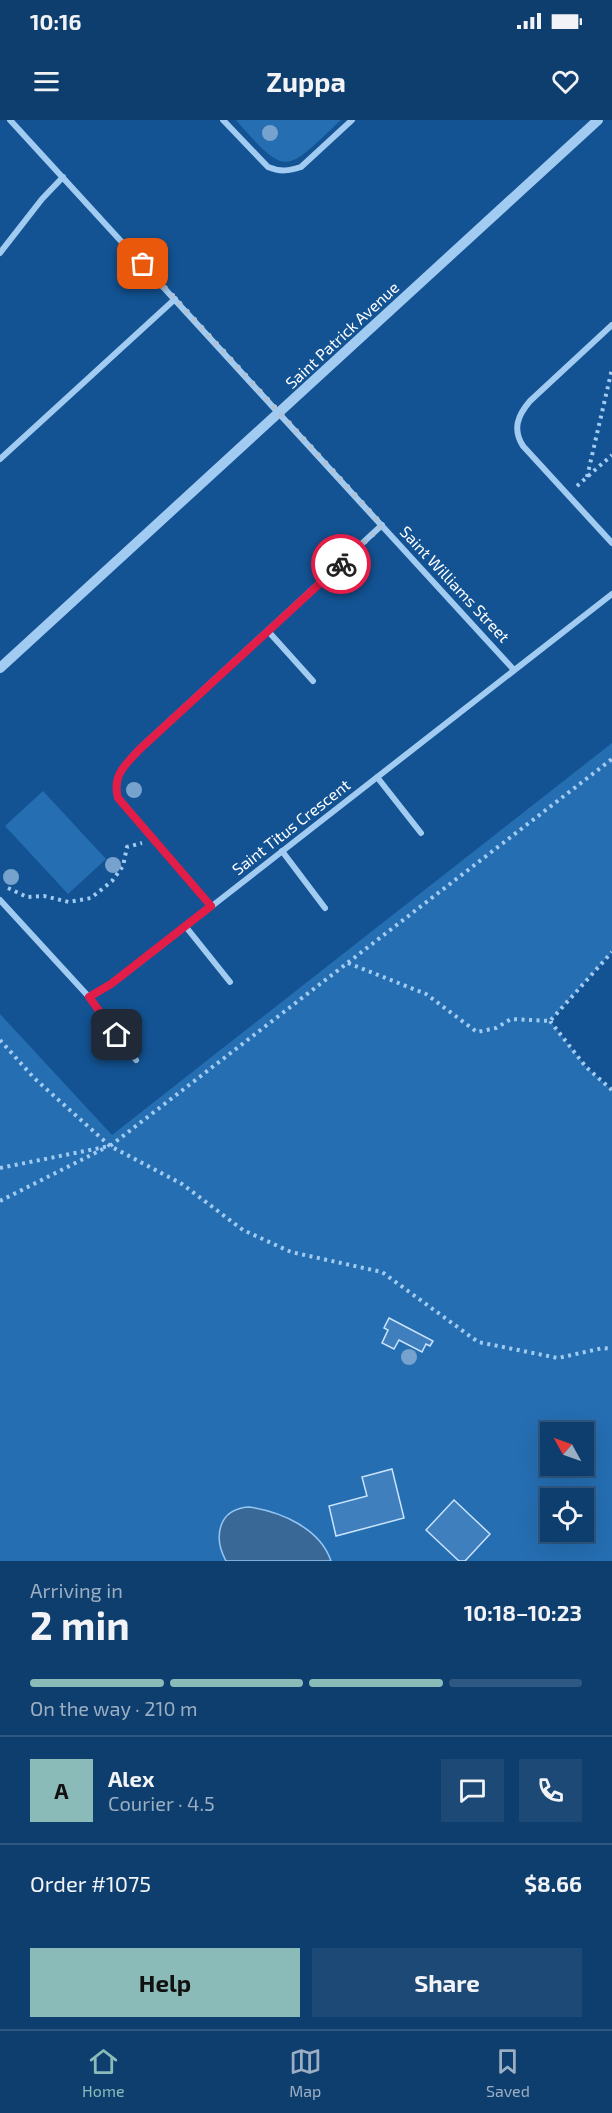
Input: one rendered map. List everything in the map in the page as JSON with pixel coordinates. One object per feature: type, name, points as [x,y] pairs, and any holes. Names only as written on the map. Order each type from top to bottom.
[{"type":"street","name":"Saint Williams Street","points":[[10,120],[514,670]]},
{"type":"street","points":[[223,120],[256,156],[268,167],[277,171],[292,171],[301,167],[352,120]]},
{"type":"street","name":"Saint Patrick Avenue","points":[[0,668],[598,120]]},
{"type":"street","points":[[0,253],[42,199],[63,177]]},
{"type":"street","points":[[0,459],[175,299]]},
{"type":"street","points":[[612,325],[530,401],[520,412],[517,424],[517,434],[523,446],[612,543]]},
{"type":"street","points":[[211,906],[118,798],[115,785],[119,771],[382,525]]},
{"type":"street","name":"Saint Titus Crescent","points":[[89,997],[111,984],[186,927],[612,594]]},
{"type":"street","points":[[268,631],[313,681]]},
{"type":"street","points":[[377,777],[421,833]]},
{"type":"street","points":[[282,851],[325,908]]},
{"type":"street","points":[[0,900],[89,997],[136,1060]]},
{"type":"street","points":[[186,927],[230,982]]},
{"type":"path","points":[[586,477],[612,369]]},
{"type":"path","points":[[568,495],[612,455]]},
{"type":"path","points":[[0,1201],[110,1146],[612,759]]},
{"type":"path","points":[[0,890],[5,886],[27,897],[44,897],[69,903],[91,898],[112,881],[123,866],[127,847],[154,840]]},
{"type":"path","points":[[550,1021],[612,952]]},
{"type":"path","points":[[348,963],[426,994],[477,1032],[496,1028],[512,1019],[550,1021],[586,1067],[612,1090]]},
{"type":"path","points":[[0,1040],[33,1078],[110,1146],[182,1184],[243,1230],[291,1252],[382,1272],[478,1342],[558,1358],[612,1349]]},
{"type":"path","points":[[0,1168],[110,1146]]},
{"type":"shaded area","points":[[236,120],[341,120],[309,150],[287,162],[278,160],[267,152]]},
{"type":"shaded area","points":[[612,743],[612,952],[550,1021],[586,1067],[612,1090],[612,1561],[0,1561],[0,1014],[112,1135]]},
{"type":"shaded area","points":[[43,791],[106,859],[68,894],[5,826]]},
{"type":"shaded area","points":[[249,1507],[274,1513],[309,1531],[326,1549],[331,1561],[226,1561],[220,1543],[221,1526],[231,1513]]},
{"type":"building","points":[[389,1318],[433,1341],[430,1346],[426,1344],[422,1352],[399,1340],[394,1349],[382,1343],[388,1330],[384,1328]]},
{"type":"building","points":[[392,1469],[404,1518],[336,1536],[329,1506],[367,1496],[362,1477]]},
{"type":"building","points":[[454,1500],[490,1534],[465,1561],[459,1561],[426,1530]]},
{"type":"way so far","points":[[143,264],[382,525],[341,564]]},
{"type":"route","points":[[117,1035],[89,997],[111,984],[211,906],[118,798],[115,785],[119,771],[341,564]]}]
